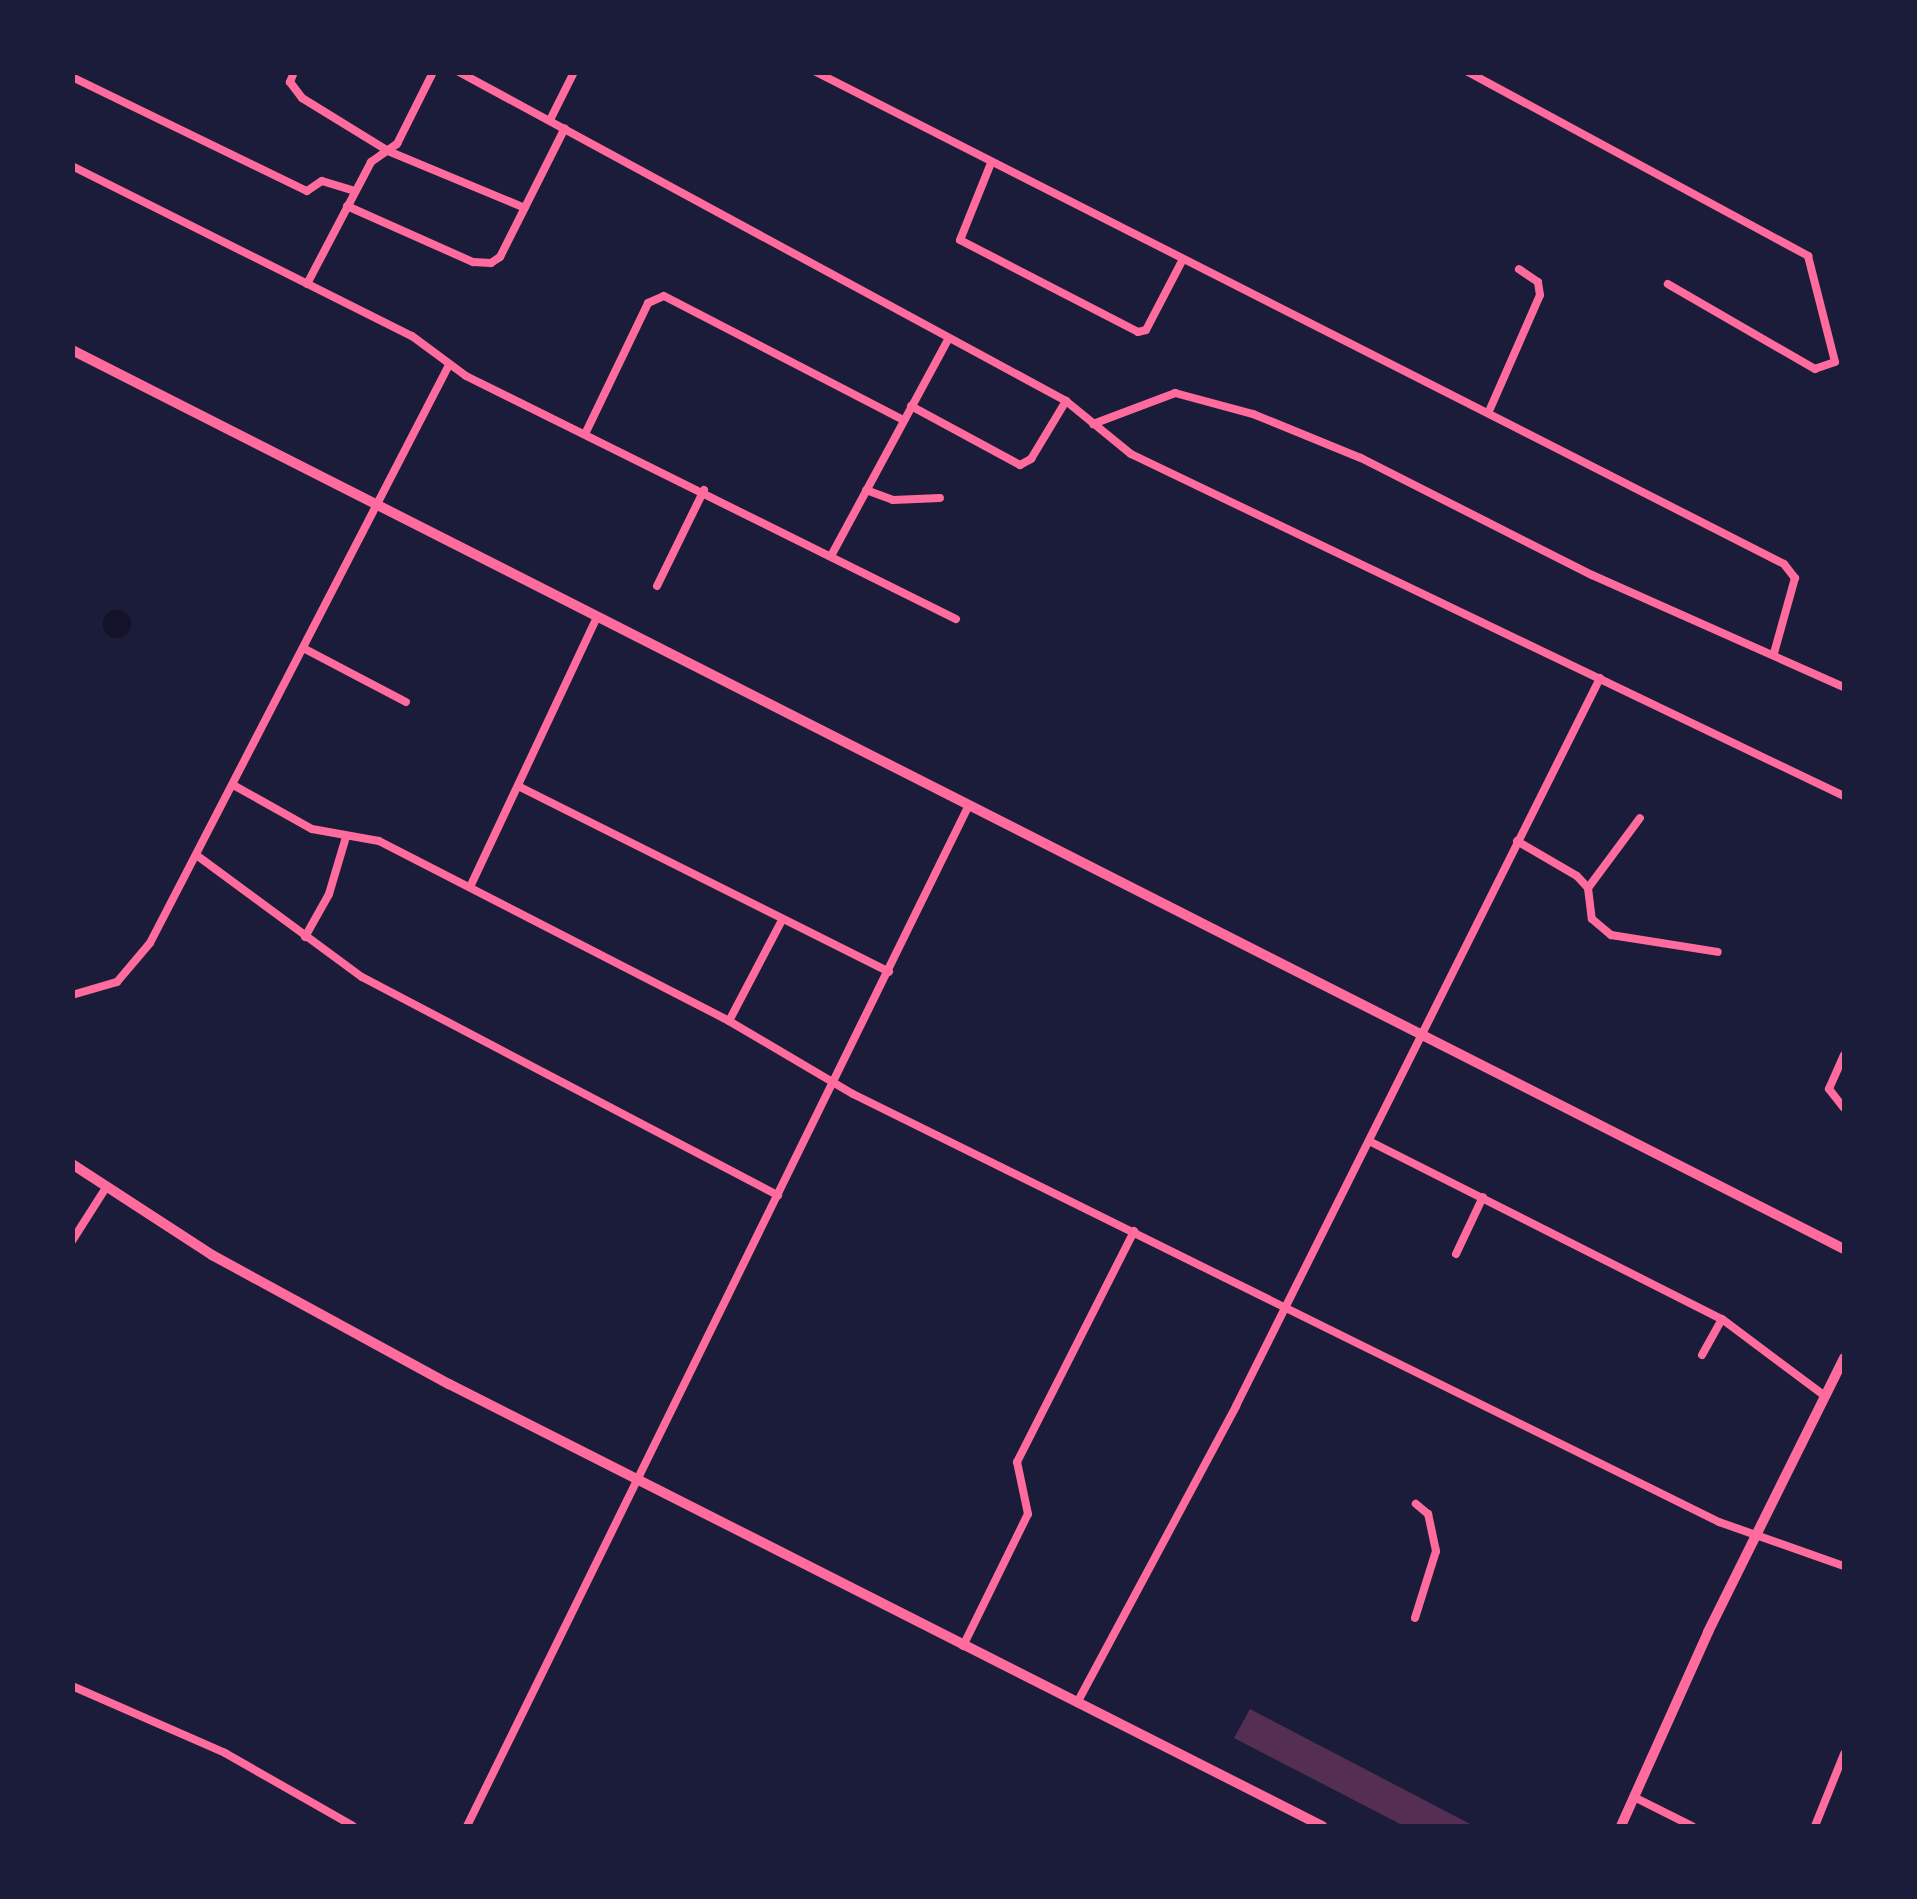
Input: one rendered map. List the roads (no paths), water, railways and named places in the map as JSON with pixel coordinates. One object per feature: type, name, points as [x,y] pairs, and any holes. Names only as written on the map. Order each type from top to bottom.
[{"type":"street","points":[[294,72],[290,82],[302,98],[388,151],[525,208]]},
{"type":"street","points":[[307,284],[371,162],[388,151],[433,72]]},
{"type":"street","points":[[458,72],[1066,401],[1132,454],[1844,796]]},
{"type":"street","points":[[550,120],[574,72]]},
{"type":"street","points":[[816,72],[1183,260],[1490,409],[1784,564],[1795,578],[1774,653]]},
{"type":"street","points":[[1468,72],[1808,256],[1834,362],[1815,369],[1668,284]]},
{"type":"street","points":[[72,78],[307,190],[322,181],[355,191]]},
{"type":"street","points":[[347,206],[484,265],[500,258],[565,128]]},
{"type":"street","points":[[991,163],[960,240],[1086,306],[1142,333],[1183,260]]},
{"type":"street","points":[[72,166],[412,336],[449,365],[956,619]]},
{"type":"street","points":[[1490,409],[1540,295],[1538,282],[1519,270]]},
{"type":"street","points":[[586,432],[648,303],[664,296],[903,420]]},
{"type":"street","points":[[830,556],[948,340]]},
{"type":"street","points":[[72,350],[1844,1249]]},
{"type":"street","points":[[72,994],[102,989],[130,972],[199,857],[449,365]]},
{"type":"street","points":[[1093,424],[1175,393],[1253,414],[1346,451],[1592,575],[1844,687]]},
{"type":"street","points":[[911,406],[1020,465],[1031,459],[1066,401]]},
{"type":"street","points":[[657,586],[704,490]]},
{"type":"street","points":[[866,490],[893,500],[940,498]]},
{"type":"street","points":[[470,887],[596,619]]},
{"type":"street","points":[[304,649],[406,702]]},
{"type":"street","points":[[1077,1703],[1286,1307],[1600,678]]},
{"type":"street","points":[[235,786],[312,829],[379,842],[470,887],[730,1021],[834,1082],[1720,1522],[1844,1566]]},
{"type":"street","points":[[518,786],[781,922],[889,972]]},
{"type":"street","points":[[467,1826],[968,807]]},
{"type":"street","points":[[1640,818],[1588,888],[1592,920],[1611,935],[1718,952]]},
{"type":"street","points":[[304,937],[329,894],[346,836]]},
{"type":"street","points":[[1517,841],[1588,888]]},
{"type":"street","points":[[199,857],[362,977],[778,1195]]},
{"type":"street","points":[[730,1021],[781,922]]},
{"type":"street","points":[[1844,1055],[1829,1089],[1844,1108]]},
{"type":"street","points":[[1369,1141],[1722,1319],[1824,1396]]},
{"type":"street","points":[[72,1164],[212,1256],[963,1646],[1322,1826]]},
{"type":"street","points":[[72,1241],[106,1186]]},
{"type":"street","points":[[1456,1254],[1482,1197]]},
{"type":"street","points":[[963,1646],[1028,1514],[1017,1462],[1134,1231]]},
{"type":"street","points":[[1702,1355],[1722,1319]]},
{"type":"street","points":[[1621,1826],[1755,1533],[1844,1358]]},
{"type":"street","points":[[1415,1618],[1436,1551],[1428,1514],[1416,1504]]},
{"type":"street","points":[[72,1686],[225,1752],[353,1826]]},
{"type":"street","points":[[1814,1826],[1844,1754]]},
{"type":"street","points":[[1634,1797],[1692,1826]]}]
